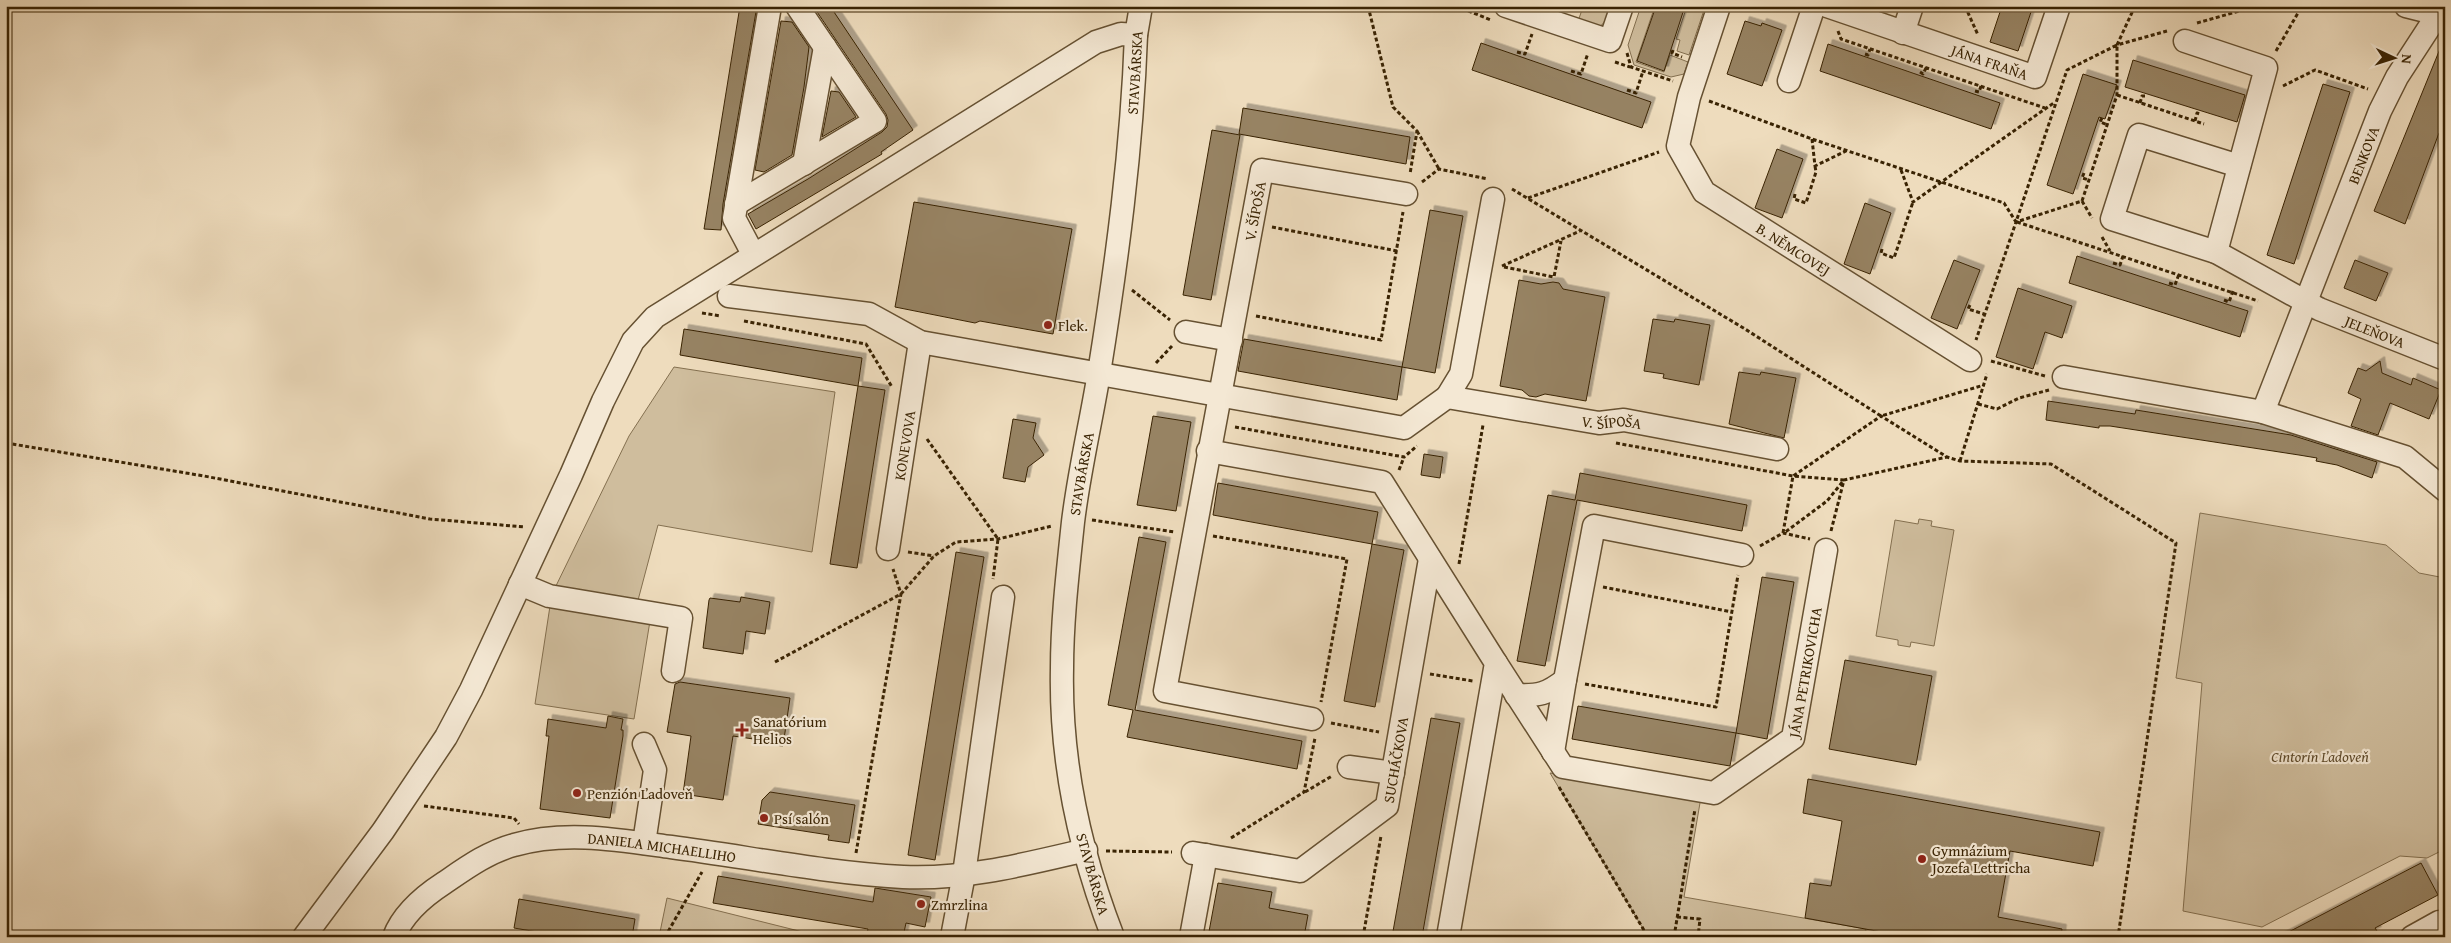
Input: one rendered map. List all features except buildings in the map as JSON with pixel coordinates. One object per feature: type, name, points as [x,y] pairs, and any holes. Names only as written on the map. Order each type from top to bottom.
[{"type":"street","points":[[753,254],[734,218],[770,6]]},
{"type":"street","points":[[736,204],[875,121],[798,6]]},
{"type":"street","name":"STAVBÁRSKA","points":[[1113,937],[1098,896],[1074,801],[1062,702],[1063,634],[1087,520],[1099,373],[1122,221],[1136,35],[1141,6]]},
{"type":"street","points":[[1506,6],[1610,41],[1622,6]]},
{"type":"street","points":[[1678,146],[1683,89],[1719,6]]},
{"type":"street","points":[[1789,81],[1814,6]]},
{"type":"street","name":"JÁNA FRAŇA","points":[[1828,6],[2035,77],[2059,6]]},
{"type":"street","points":[[1903,33],[1912,6]]},
{"type":"street","points":[[2406,6],[2441,12]]},
{"type":"street","name":"BENKOVA","points":[[2263,412],[2380,111],[2397,77],[2441,12]]},
{"type":"street","points":[[304,937],[383,830],[446,737],[471,690],[603,401],[633,341],[655,317],[753,254],[1096,42],[1121,34],[1136,35]]},
{"type":"street","points":[[2186,41],[2266,68],[2216,252]]},
{"type":"street","points":[[804,164],[825,47]]},
{"type":"street","points":[[2239,166],[2139,135],[2112,219],[2216,252],[2306,302]]},
{"type":"street","name":"B. NĚMCOVEJ","points":[[1678,146],[1704,192],[1978,367]]},
{"type":"street","name":"V. ŠÍPOŠA","points":[[1221,396],[1262,170],[1406,194]]},
{"type":"street","points":[[726,306],[870,314],[920,342],[1404,428],[1447,397],[1461,374],[1492,265],[1496,188]]},
{"type":"street","name":"JELEŇOVA","points":[[2306,302],[2445,358]]},
{"type":"street","points":[[1186,332],[1231,340]]},
{"type":"street","name":"KONEVOVA","points":[[888,549],[920,342]]},
{"type":"street","points":[[2064,377],[2263,412],[2405,457],[2445,490]]},
{"type":"street","points":[[1221,396],[1208,451],[1165,691],[1315,720]]},
{"type":"street","name":"V. ŠÍPOŠA","points":[[1447,397],[1599,423],[1624,420],[1777,449]]},
{"type":"street","points":[[1208,451],[1382,482],[1496,663],[1448,937]]},
{"type":"street","points":[[1553,752],[1594,526],[1742,556]]},
{"type":"street","name":"JÁNA PETRIKOVICHA","points":[[1496,663],[1563,767],[1714,792],[1793,738],[1827,546]]},
{"type":"street","name":"SUCHÁČKOVA","points":[[1199,854],[1300,871],[1387,806],[1430,559]]},
{"type":"street","points":[[520,584],[548,596],[681,618],[673,671]]},
{"type":"street","points":[[952,937],[964,874],[1004,597]]},
{"type":"street","points":[[1516,695],[1533,695],[1549,692],[1565,680]]},
{"type":"street","points":[[644,744],[656,770],[644,843]]},
{"type":"street","points":[[1349,767],[1393,774]]},
{"type":"street","name":"DANIELA MICHAELLIHO","points":[[394,937],[398,926],[430,892],[497,850],[532,840],[575,837],[644,843],[853,872],[919,877],[964,874],[1022,865],[1086,850]]},
{"type":"street","points":[[1191,937],[1199,854]]},
{"type":"street","points":[[2412,937],[2440,922]]},
{"type":"path","points":[[1368,6],[1392,107],[1417,131],[1440,169],[1528,198],[1745,329],[1948,457],[1960,462],[2051,464],[2176,543],[2118,937]]},
{"type":"path","points":[[1828,6],[1841,39],[2045,108]]},
{"type":"path","points":[[1965,6],[1982,42]]},
{"type":"path","points":[[2266,68],[2302,6]]},
{"type":"path","points":[[1516,52],[1524,54],[1532,34]]},
{"type":"path","points":[[1960,462],[1984,385],[1978,367],[1984,314],[2067,70],[2117,45],[2117,95],[2082,202],[2016,222]]},
{"type":"path","points":[[1865,54],[1868,55],[1870,49]]},
{"type":"path","points":[[1571,71],[1581,74],[1588,52]]},
{"type":"path","points":[[1626,52],[1631,67],[1697,97],[1846,151],[2004,203],[2016,222],[2233,291],[2266,304]]},
{"type":"path","points":[[1920,72],[1923,74],[1926,68]]},
{"type":"path","points":[[2258,98],[2315,70],[2374,91]]},
{"type":"path","points":[[1626,90],[1636,93],[1643,71]]},
{"type":"path","points":[[1975,91],[1978,92],[1980,86]]},
{"type":"path","points":[[2117,95],[2204,124]]},
{"type":"path","points":[[2140,103],[2142,96],[2145,96]]},
{"type":"path","points":[[1882,249],[1881,253],[1894,258],[1913,202],[2056,101]]},
{"type":"path","points":[[2195,121],[2197,113],[2200,114]]},
{"type":"path","points":[[2102,118],[2100,122],[2108,124]]},
{"type":"path","points":[[1236,312],[1380,340],[1417,131]]},
{"type":"path","points":[[1795,194],[1794,199],[1806,203],[1816,172],[1812,139]]},
{"type":"path","points":[[1528,198],[1678,146]]},
{"type":"path","points":[[1815,166],[1846,151]]},
{"type":"path","points":[[1406,194],[1440,169]]},
{"type":"path","points":[[1901,169],[1913,202]]},
{"type":"path","points":[[2084,173],[2082,178],[2089,180]]},
{"type":"path","points":[[1252,224],[1396,251]]},
{"type":"path","points":[[1492,265],[1561,241],[1581,231]]},
{"type":"path","points":[[1553,282],[1561,241]]},
{"type":"path","points":[[2113,264],[2120,265],[2123,256]]},
{"type":"path","points":[[1492,265],[1554,277]]},
{"type":"path","points":[[2168,283],[2175,285],[2179,274]]},
{"type":"path","points":[[1131,290],[1186,332],[1140,380]]},
{"type":"path","points":[[2224,300],[2229,302],[2233,291]]},
{"type":"path","points":[[1970,305],[1968,309],[1984,314]]},
{"type":"path","points":[[694,312],[726,306]]},
{"type":"path","points":[[742,320],[866,344],[909,414],[998,539]]},
{"type":"path","points":[[1978,367],[1991,361],[2038,375],[2064,377]]},
{"type":"path","points":[[1978,404],[1997,409],[2020,398],[2052,389],[2064,377]]},
{"type":"path","points":[[1784,533],[1793,476],[1882,416],[1984,385]]},
{"type":"path","points":[[1458,566],[1484,419]]},
{"type":"path","points":[[1214,423],[1404,457],[1418,445]]},
{"type":"path","points":[[1610,442],[1793,476],[1844,480],[1948,457]]},
{"type":"path","points":[[6,443],[204,476],[430,519],[528,527],[542,533]]},
{"type":"path","points":[[1565,680],[1716,707],[1742,556],[1784,533],[1827,501],[1844,480]]},
{"type":"path","points":[[1784,533],[1827,546],[1844,480]]},
{"type":"path","points":[[775,662],[900,594],[934,556],[956,542],[998,539],[1087,520],[1204,534],[1347,559],[1315,720],[1304,792]]},
{"type":"path","points":[[853,872],[900,594],[888,549]]},
{"type":"path","points":[[1583,582],[1732,612]]},
{"type":"path","points":[[1315,720],[1382,732]]},
{"type":"path","points":[[1086,850],[1199,854],[1349,767]]},
{"type":"path","points":[[1674,937],[1699,790]]},
{"type":"path","points":[[423,805],[514,818],[532,840]]},
{"type":"path","points":[[1363,937],[1387,806]]},
{"type":"path","points":[[665,937],[713,852]]},
{"type":"path","points":[[1677,917],[1700,919],[1698,937]]},
{"type":"green space","points":[[1580,6],[1612,6],[1605,22],[1599,27],[1577,24],[1583,7]]},
{"type":"green space","points":[[1641,6],[1655,6],[1636,62],[1664,72],[1670,55],[1688,62],[1684,74],[1671,77],[1634,65],[1628,45]]},
{"type":"green space","points":[[1687,6],[1705,7],[1689,55],[1677,51],[1680,40],[1676,39]]},
{"type":"green space","points":[[674,367],[835,392],[812,552],[658,525],[637,604],[553,592],[629,436]]},
{"type":"green space","name":"Cintorín Ľadoveň","points":[[2200,513],[2386,545],[2419,573],[2445,578],[2445,849],[2427,858],[2400,856],[2262,927],[2183,911],[2202,683],[2176,678]]},
{"type":"green space","points":[[1919,519],[1932,521],[1931,526],[1954,530],[1934,646],[1911,642],[1910,647],[1898,645],[1898,640],[1876,636],[1895,520],[1918,524]]},
{"type":"green space","points":[[550,606],[650,621],[634,719],[535,704]]},
{"type":"green space","points":[[1550,773],[1701,797],[1684,897],[1866,929],[1865,937],[1648,937]]},
{"type":"green space","points":[[667,898],[823,937],[659,937]]},
{"type":"place","name":"Flek.","points":[[1048,325]]},
{"type":"place","name":"Sanatórium Helios","points":[[742,730]]},
{"type":"place","name":"Penzión Ľadoveň","points":[[577,793]]},
{"type":"place","name":"Psí salón","points":[[764,818]]},
{"type":"place","name":"Gymnázium Jozefa Lettricha","points":[[1922,859]]},
{"type":"place","name":"Zmrzlina","points":[[921,904]]}]
